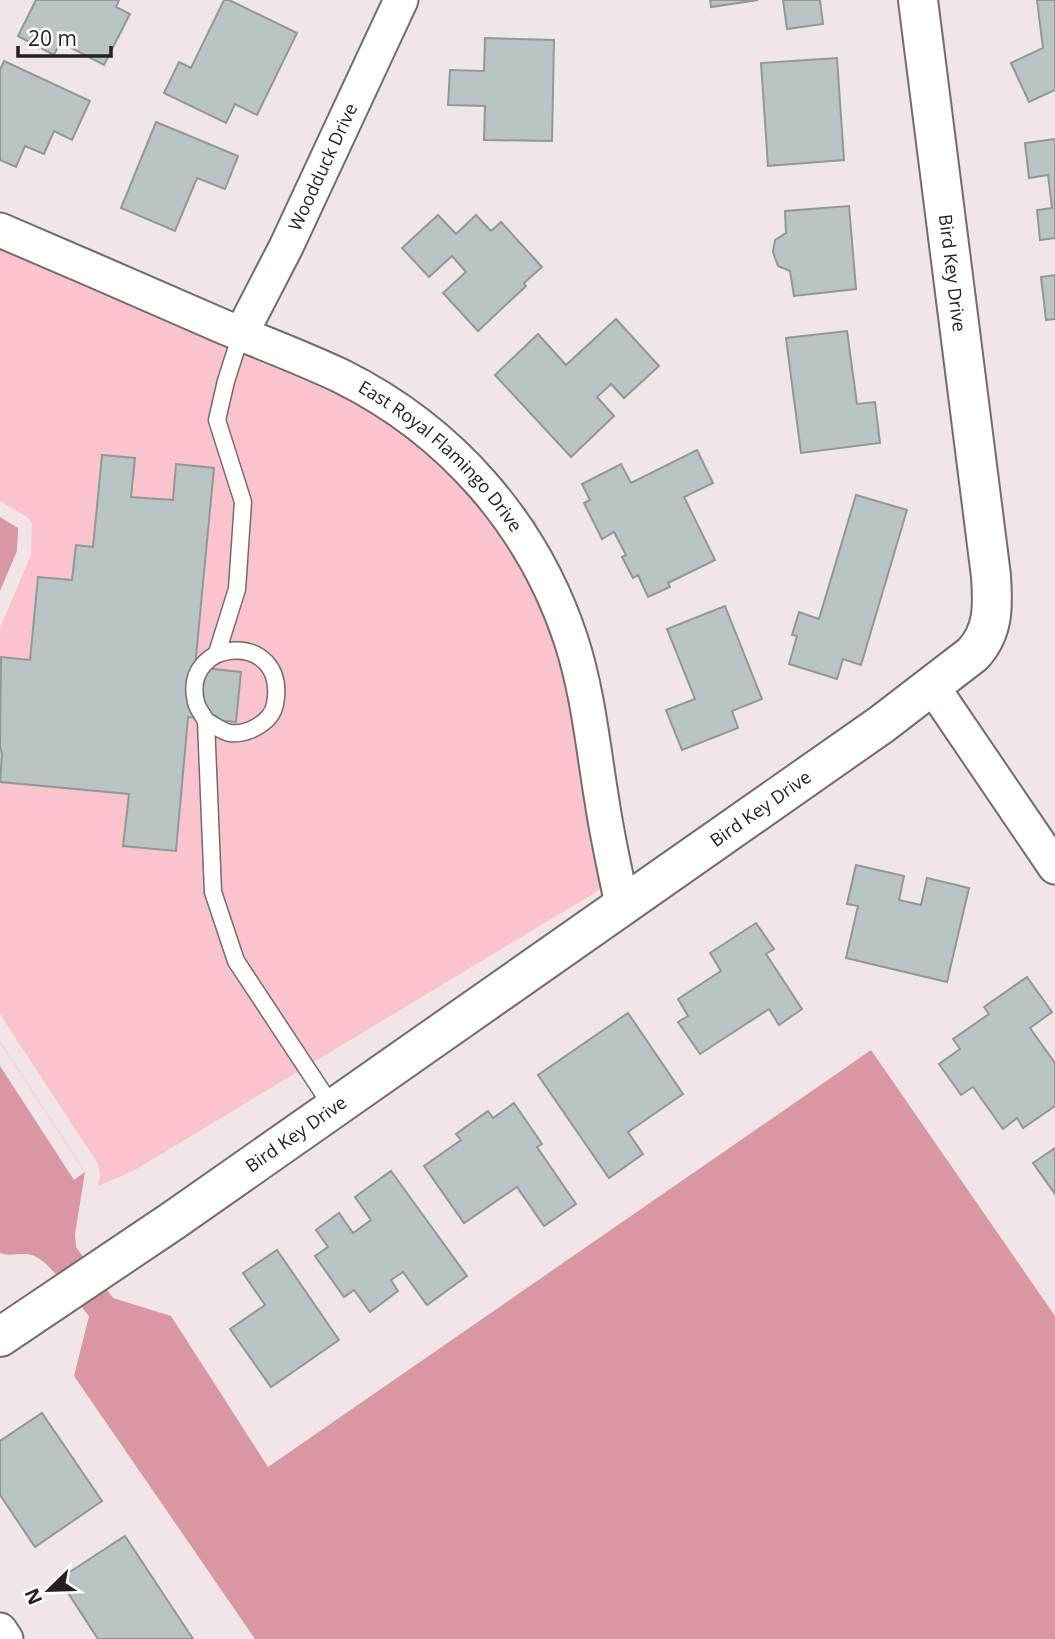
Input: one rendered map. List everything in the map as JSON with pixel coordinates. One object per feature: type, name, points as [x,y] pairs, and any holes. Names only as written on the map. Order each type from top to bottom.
[{"type":"street","name":"Woodduck Drive","points":[[242,334],[286,247],[401,0]]},
{"type":"street","name":"Bird Key Drive","points":[[0,1337],[174,1220],[882,724],[973,654],[984,642],[989,627],[992,600],[918,0]]},
{"type":"street","name":"East Royal Flamingo Drive","points":[[0,230],[341,376],[403,412],[459,457],[506,512],[543,573],[571,641],[588,706],[602,804],[622,905]]},
{"type":"street","points":[[932,685],[1055,867]]},
{"type":"street","points":[[0,1630],[6,1639]]},
{"type":"lane","points":[[242,334],[226,381],[218,420],[243,502],[237,589],[217,653],[202,666],[194,684],[196,704],[206,721],[213,892],[236,961],[333,1108]]},
{"type":"lane","points":[[206,721],[229,733],[255,729],[274,711],[278,684],[266,661],[243,649],[217,653]]},
{"type":"shaded area","points":[[0,229],[460,450],[536,521],[601,729],[616,880],[133,1171],[98,1186],[98,1164],[0,1014],[0,628],[31,555],[32,523],[27,517],[0,501]]},
{"type":"shaded area","points":[[0,517],[18,528],[17,551],[0,591]]},
{"type":"shaded area","points":[[0,1042],[85,1172],[75,1234],[76,1247],[113,1298],[171,1316],[268,1467],[871,1050],[1055,1316],[1055,1639],[255,1639],[74,1376],[89,1316],[55,1273],[39,1259],[28,1254],[0,1253]]},
{"type":"pier","points":[[0,1042],[85,1172],[74,1180],[0,1066]]},
{"type":"building","points":[[36,0],[119,0],[116,7],[130,14],[104,65],[60,42],[54,55],[18,36]]},
{"type":"building","points":[[224,0],[297,33],[257,115],[235,104],[226,123],[164,93],[179,62],[191,68]]},
{"type":"building","points":[[710,0],[758,0],[711,7]]},
{"type":"building","points":[[783,0],[820,0],[823,24],[787,29]]},
{"type":"building","points":[[1037,0],[1055,0],[1055,90],[1029,102],[1011,63],[1043,48]]},
{"type":"building","points":[[485,38],[554,40],[552,141],[484,140],[485,106],[448,105],[450,70],[484,71]]},
{"type":"building","points":[[837,58],[844,160],[768,166],[761,63]]},
{"type":"building","points":[[4,61],[90,101],[72,140],[54,131],[44,154],[25,146],[16,167],[0,160],[0,70]]},
{"type":"building","points":[[156,122],[238,156],[225,189],[197,178],[175,231],[121,208]]},
{"type":"building","points":[[1055,139],[1055,238],[1040,240],[1037,210],[1052,208],[1048,175],[1029,178],[1025,143]]},
{"type":"building","points":[[849,206],[856,289],[794,296],[790,271],[778,266],[773,252],[775,240],[786,233],[785,211]]},
{"type":"building","points":[[438,215],[456,234],[476,215],[491,231],[501,222],[542,267],[524,283],[526,286],[478,331],[443,293],[466,272],[452,256],[429,277],[402,248]]},
{"type":"building","points":[[1055,275],[1055,319],[1046,320],[1041,277]]},
{"type":"building","points":[[616,319],[659,366],[624,398],[611,384],[597,397],[614,416],[571,457],[495,375],[538,334],[566,365]]},
{"type":"building","points":[[847,331],[857,404],[875,402],[880,443],[801,453],[786,338]]},
{"type":"building","points":[[697,450],[713,483],[684,497],[715,560],[668,583],[670,587],[648,597],[638,575],[633,578],[622,557],[626,555],[614,532],[602,539],[584,503],[590,500],[582,484],[621,464],[631,483]]},
{"type":"building","points":[[102,455],[135,458],[131,497],[173,500],[176,464],[214,468],[195,667],[241,672],[236,722],[188,717],[176,851],[123,846],[129,794],[0,782],[1,657],[30,660],[38,577],[72,580],[76,545],[93,547]]},
{"type":"building","points":[[856,495],[907,510],[861,665],[843,659],[837,679],[789,664],[797,636],[792,635],[799,612],[819,619]]},
{"type":"building","points":[[725,606],[762,699],[732,711],[738,728],[682,750],[666,710],[695,699],[667,629]]},
{"type":"building","points":[[856,865],[904,876],[899,900],[921,905],[927,878],[969,888],[947,982],[846,958],[858,906],[847,904]]},
{"type":"building","points":[[756,923],[774,949],[766,954],[802,1009],[779,1025],[769,1009],[700,1054],[678,1022],[688,1016],[678,999],[721,971],[710,953]]},
{"type":"building","points":[[1027,977],[1052,1012],[1030,1028],[1055,1063],[1055,1106],[1023,1128],[1017,1118],[1003,1129],[973,1087],[961,1095],[939,1064],[960,1049],[953,1039],[989,1014],[984,1007]]},
{"type":"building","points":[[628,1013],[683,1094],[628,1132],[643,1154],[609,1178],[538,1075]]},
{"type":"building","points":[[514,1103],[542,1144],[537,1147],[576,1204],[544,1226],[517,1187],[464,1223],[424,1166],[461,1140],[456,1134],[488,1111],[493,1118]]},
{"type":"building","points":[[1055,1148],[1055,1194],[1033,1163]]},
{"type":"building","points":[[391,1171],[467,1276],[427,1305],[403,1272],[391,1280],[398,1291],[370,1312],[354,1290],[344,1297],[315,1256],[328,1247],[316,1230],[339,1213],[353,1233],[371,1220],[355,1197]]},
{"type":"building","points":[[277,1250],[339,1340],[271,1387],[230,1329],[265,1305],[243,1273]]},
{"type":"building","points":[[42,1413],[102,1501],[35,1547],[0,1495],[0,1441]]},
{"type":"building","points":[[125,1536],[193,1639],[98,1639],[59,1579]]}]
